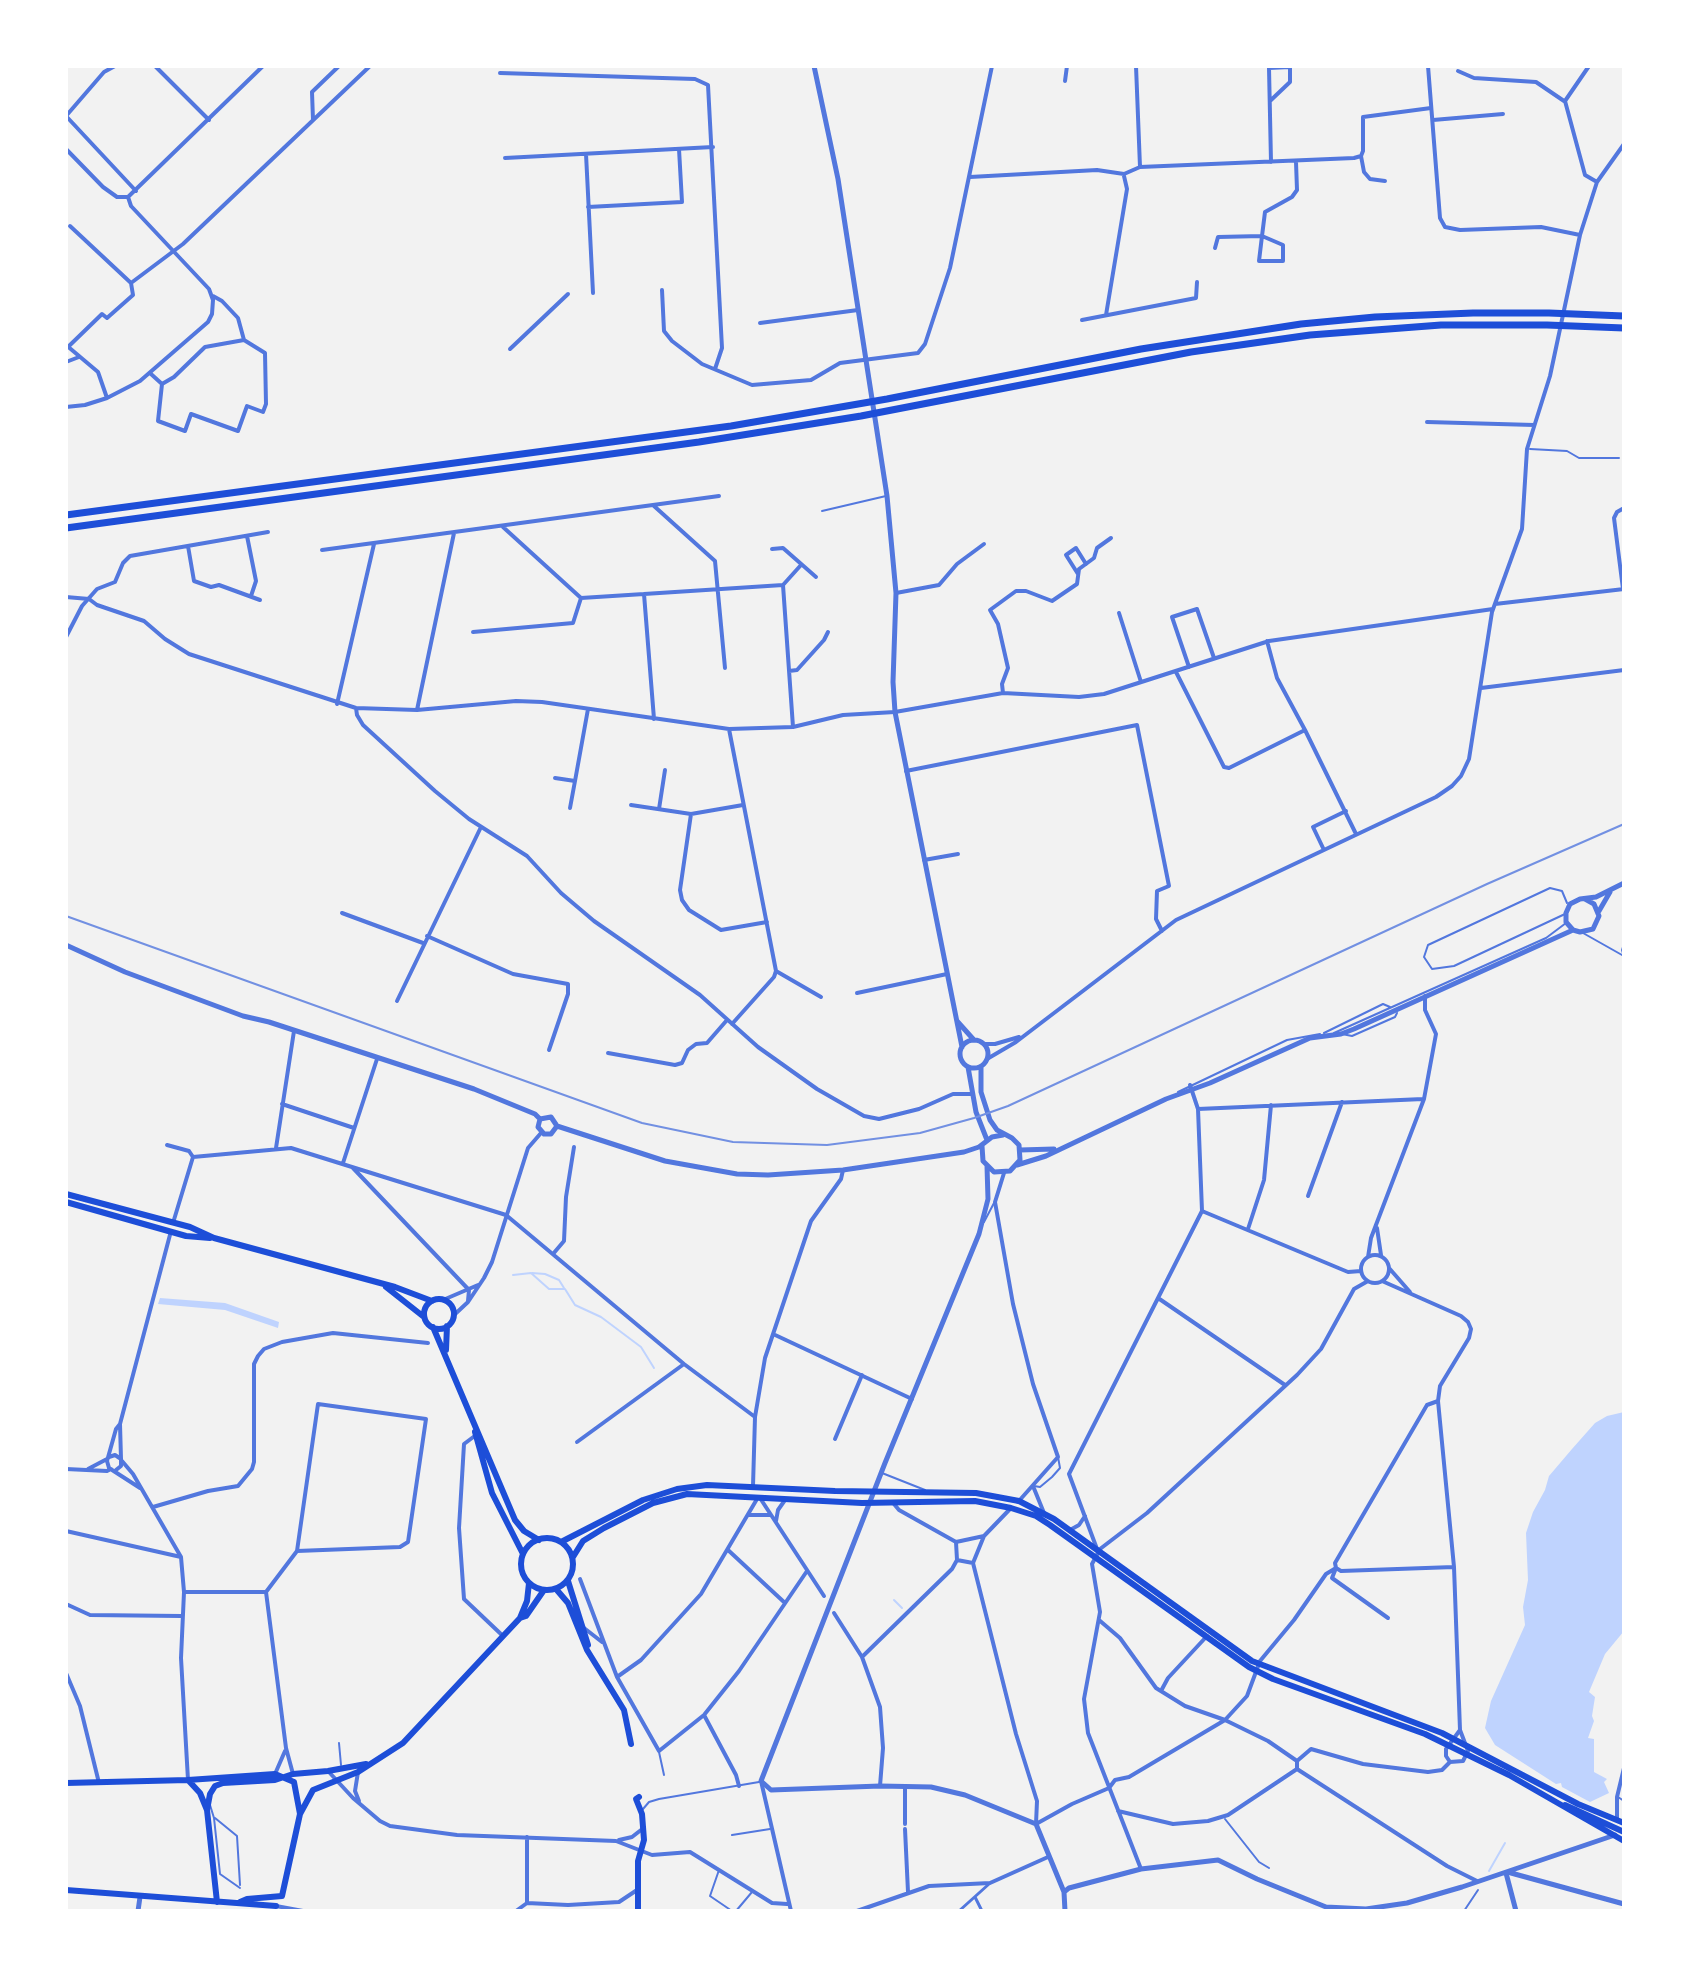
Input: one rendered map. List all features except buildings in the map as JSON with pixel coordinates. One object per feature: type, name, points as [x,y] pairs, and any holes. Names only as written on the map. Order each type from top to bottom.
[{"type":"highway","points":[[66,515],[731,426],[1150,348],[1301,324],[1410,315],[1575,313],[1624,316]]},
{"type":"highway","points":[[67,528],[726,438],[1251,343],[1399,327],[1547,325],[1624,328]]},
{"type":"main road","points":[[66,1194],[432,1301],[443,1300],[450,1304],[453,1316],[447,1326],[446,1354]]},
{"type":"main road","points":[[66,1202],[172,1226]]},
{"type":"main road","points":[[383,1285],[425,1317],[433,1327],[515,1520],[524,1531],[539,1540]]},
{"type":"main road","points":[[425,1317],[425,1309],[432,1301]]},
{"type":"main road","points":[[433,1327],[447,1326]]},
{"type":"main road","points":[[240,1902],[282,1896],[300,1814],[307,1797],[316,1787],[358,1772],[403,1743],[520,1618],[527,1601],[529,1583],[522,1569],[523,1554],[487,1482],[471,1417]]},
{"type":"main road","points":[[561,1542],[643,1500],[707,1485],[976,1493],[1019,1501],[1070,1530],[1096,1554],[1207,1636],[1257,1667],[1425,1734],[1624,1836]]},
{"type":"main road","points":[[573,1557],[586,1538],[661,1501],[697,1493],[870,1503],[975,1501],[1011,1508],[1036,1516],[1096,1554],[1257,1667],[1454,1738],[1578,1804],[1621,1821]]},
{"type":"main road","points":[[523,1554],[530,1545],[551,1538],[561,1542],[573,1557],[574,1567],[568,1581],[556,1589],[544,1590],[529,1583]]},
{"type":"main road","points":[[568,1581],[592,1656]]},
{"type":"main road","points":[[556,1589],[568,1603],[579,1634],[627,1718],[631,1744]]},
{"type":"main road","points":[[520,1618],[526,1616],[544,1590]]},
{"type":"main road","points":[[207,1810],[213,1789],[220,1783],[290,1778],[371,1763]]},
{"type":"main road","points":[[66,1783],[275,1774],[290,1778]]},
{"type":"main road","points":[[290,1778],[300,1814]]},
{"type":"main road","points":[[188,1780],[200,1793],[207,1810],[217,1902]]},
{"type":"main road","points":[[638,1798],[644,1840],[639,1851],[638,1911]]},
{"type":"main road","points":[[1558,1803],[1615,1835],[1624,1836]]},
{"type":"main road","points":[[66,1890],[240,1902],[256,1908],[276,1906]]},
{"type":"street","points":[[115,66],[104,72],[66,116],[136,191]]},
{"type":"street","points":[[155,66],[209,120]]},
{"type":"street","points":[[66,149],[103,187],[117,197],[128,197],[263,66]]},
{"type":"street","points":[[313,120],[312,92],[339,66]]},
{"type":"street","points":[[131,283],[183,244],[370,66]]},
{"type":"street","points":[[814,66],[838,179],[887,496],[896,593],[895,712],[962,1047],[961,1059],[968,1067],[985,1143],[982,1157],[987,1166],[994,1172],[1004,1173],[1191,1088],[1310,1038],[1341,1034],[1573,930]]},
{"type":"street","points":[[662,290],[664,331],[692,357],[759,386],[811,380],[840,363],[918,353],[922,350],[950,268],[992,66]]},
{"type":"street","points":[[1065,81],[1067,66]]},
{"type":"street","points":[[1136,66],[1140,167]]},
{"type":"street","points":[[1428,66],[1440,218],[1445,227],[1460,230],[1531,226],[1580,235]]},
{"type":"street","points":[[1565,101],[1589,66]]},
{"type":"street","points":[[1270,101],[1290,82],[1290,67],[1269,68],[1271,162]]},
{"type":"street","points":[[1458,71],[1474,78],[1536,82],[1565,101],[1585,175],[1597,182]]},
{"type":"street","points":[[500,73],[695,79],[703,81],[710,89],[722,348],[715,369]]},
{"type":"street","points":[[1385,181],[1370,179],[1364,172],[1361,156],[1363,117],[1431,108]]},
{"type":"street","points":[[1433,120],[1503,114]]},
{"type":"street","points":[[1017,1165],[1020,1150],[1012,1138],[1003,1135],[991,1123],[986,1111],[981,1092],[981,1067],[987,1059],[1182,916],[1436,797],[1457,781],[1469,759],[1494,606],[1522,529],[1527,449],[1550,376],[1580,235],[1597,182],[1624,144]]},
{"type":"street","points":[[505,158],[713,147]]},
{"type":"street","points":[[588,207],[682,202],[679,149]]},
{"type":"street","points":[[586,154],[593,293]]},
{"type":"street","points":[[970,177],[1097,170],[1124,174],[1140,167],[1296,162],[1361,156]]},
{"type":"street","points":[[1215,248],[1218,237],[1262,236],[1283,245],[1283,261],[1259,261],[1262,236],[1265,212],[1292,197],[1297,190],[1296,162]]},
{"type":"street","points":[[1106,315],[1127,189],[1124,174]]},
{"type":"street","points":[[66,407],[107,398],[151,374],[208,322],[213,307],[209,289],[131,206],[128,197]]},
{"type":"street","points":[[70,226],[131,283],[133,295],[107,318],[102,314],[67,345],[98,372],[107,398]]},
{"type":"street","points":[[1082,320],[1196,298],[1197,282]]},
{"type":"street","points":[[510,349],[568,294]]},
{"type":"street","points":[[212,296],[222,301],[238,318],[244,340]]},
{"type":"street","points":[[760,323],[858,310]]},
{"type":"street","points":[[244,340],[265,353],[266,404],[263,412],[247,406],[238,431],[191,414],[185,431],[158,421],[162,384],[205,347],[244,340]]},
{"type":"street","points":[[66,362],[80,357]]},
{"type":"street","points":[[151,374],[162,384]]},
{"type":"street","points":[[1427,422],[1534,425]]},
{"type":"street","points":[[322,550],[719,496]]},
{"type":"street","points":[[654,506],[715,561],[725,668]]},
{"type":"street","points":[[66,597],[89,599],[97,605],[144,621],[189,654],[356,708],[417,710],[516,701],[729,729],[793,727],[843,715],[895,712],[1003,693],[1079,697],[1104,694],[1267,641],[1318,636],[1358,626],[1624,589],[1614,518],[1624,508]]},
{"type":"street","points":[[503,527],[581,598],[783,585],[801,565]]},
{"type":"street","points":[[66,637],[82,606],[97,589],[115,582],[123,563],[130,556],[268,532]]},
{"type":"street","points":[[417,710],[454,533]]},
{"type":"street","points":[[247,536],[256,581],[251,596]]},
{"type":"street","points":[[1003,693],[1002,684],[1008,668],[998,624],[990,610],[1016,591],[1026,591],[1052,601],[1077,584],[1079,569],[1094,558],[1097,548],[1111,538]]},
{"type":"street","points":[[337,704],[374,544]]},
{"type":"street","points":[[896,593],[939,585],[957,564],[984,544]]},
{"type":"street","points":[[188,546],[194,581],[211,587],[219,585],[260,600]]},
{"type":"street","points":[[772,549],[783,548],[816,577]]},
{"type":"street","points":[[1078,574],[1066,555],[1076,548],[1086,564]]},
{"type":"street","points":[[783,585],[793,727]]},
{"type":"street","points":[[644,594],[654,719]]},
{"type":"street","points":[[473,632],[573,623],[581,598]]},
{"type":"street","points":[[1189,667],[1172,617],[1197,609],[1214,658]]},
{"type":"street","points":[[1119,613],[1141,682]]},
{"type":"street","points":[[789,671],[797,670],[828,632]]},
{"type":"street","points":[[1267,641],[1277,678],[1356,834]]},
{"type":"street","points":[[1481,688],[1624,670]]},
{"type":"street","points":[[1176,672],[1224,767],[1229,768],[1305,730]]},
{"type":"street","points":[[356,708],[360,721],[435,791],[527,856],[561,893],[594,921],[700,995],[767,1054],[817,1089],[873,1118],[919,1109],[953,1094],[973,1094]]},
{"type":"street","points":[[570,808],[588,709]]},
{"type":"street","points":[[906,771],[1137,725],[1169,886],[1157,891],[1156,919],[1162,931]]},
{"type":"street","points":[[608,1053],[675,1065],[682,1063],[688,1050],[696,1044],[707,1043],[774,977],[776,971],[729,729]]},
{"type":"street","points":[[659,809],[665,770]]},
{"type":"street","points":[[555,778],[575,781]]},
{"type":"street","points":[[631,805],[691,814],[743,805]]},
{"type":"street","points":[[1324,850],[1313,827],[1346,811]]},
{"type":"street","points":[[691,814],[680,890],[689,910],[721,930],[767,922]]},
{"type":"street","points":[[397,1001],[481,826]]},
{"type":"street","points":[[924,860],[958,854]]},
{"type":"street","points":[[1610,891],[1596,925],[1589,931],[1573,930],[1566,922],[1567,910],[1574,901],[1610,891],[1624,883]]},
{"type":"street","points":[[1585,899],[1594,904],[1599,912]]},
{"type":"street","points":[[342,913],[423,943]]},
{"type":"street","points":[[427,936],[513,974],[568,984],[568,994],[549,1050]]},
{"type":"street","points":[[66,945],[125,972],[243,1016],[474,1089],[535,1114],[540,1119]]},
{"type":"street","points":[[776,971],[821,997]]},
{"type":"street","points":[[857,993],[947,974]]},
{"type":"street","points":[[1368,1281],[1361,1271],[1362,1263],[1368,1257],[1377,1223],[1424,1099],[1436,1034],[1425,1010],[1425,996]]},
{"type":"street","points":[[957,1021],[975,1040],[984,1044],[1021,1036]]},
{"type":"street","points":[[276,1148],[294,1031]]},
{"type":"street","points":[[962,1047],[975,1040]]},
{"type":"street","points":[[984,1044],[988,1051],[987,1059]]},
{"type":"street","points":[[343,1163],[377,1059]]},
{"type":"street","points":[[968,1067],[981,1067]]},
{"type":"street","points":[[1096,1554],[1069,1478],[1076,1458],[1202,1211],[1198,1109],[1191,1088]]},
{"type":"street","points":[[1198,1109],[1424,1099]]},
{"type":"street","points":[[1308,1196],[1342,1102]]},
{"type":"street","points":[[282,1104],[354,1128]]},
{"type":"street","points":[[1248,1229],[1264,1180],[1271,1105]]},
{"type":"street","points":[[540,1119],[551,1117],[557,1126],[665,1161],[737,1174],[808,1174],[843,1170],[964,1152],[1003,1135]]},
{"type":"street","points":[[540,1119],[538,1127],[541,1133]]},
{"type":"street","points":[[541,1133],[551,1134],[557,1126]]},
{"type":"street","points":[[453,1316],[468,1302],[492,1262],[528,1148],[541,1133]]},
{"type":"street","points":[[167,1145],[189,1151],[193,1157]]},
{"type":"street","points":[[553,1254],[564,1241],[566,1197],[574,1147]]},
{"type":"street","points":[[1020,1150],[1043,1151],[1063,1147]]},
{"type":"street","points":[[193,1157],[291,1148],[506,1215],[684,1364],[755,1417]]},
{"type":"street","points":[[964,1152],[982,1157]]},
{"type":"street","points":[[66,1469],[107,1471],[120,1468],[120,1424],[193,1157]]},
{"type":"street","points":[[351,1166],[469,1290],[468,1302]]},
{"type":"street","points":[[791,1911],[761,1781],[982,1227],[988,1199],[987,1166]]},
{"type":"street","points":[[753,1486],[755,1417],[765,1358],[811,1221],[841,1179],[843,1170]]},
{"type":"street","points":[[1004,1173],[995,1202],[1013,1304],[1029,1371],[1058,1455],[984,1536],[973,1563],[1016,1734],[1037,1801],[1036,1824],[1064,1892],[1065,1911]]},
{"type":"street","points":[[371,1186],[371,1180],[377,1174]]},
{"type":"street","points":[[1202,1211],[1348,1272],[1361,1271]]},
{"type":"street","points":[[1377,1223],[1383,1257],[1414,1296]]},
{"type":"street","points":[[1368,1257],[1383,1257]]},
{"type":"street","points":[[1382,1281],[1389,1268]]},
{"type":"street","points":[[1141,1869],[1088,1733],[1084,1699],[1099,1620],[1092,1564],[1096,1554],[1147,1513],[1317,1354],[1354,1289],[1368,1281],[1382,1281],[1461,1316],[1471,1329],[1469,1338],[1440,1386],[1438,1401],[1454,1567],[1460,1730],[1467,1755],[1463,1761],[1450,1762],[1436,1771],[1363,1764],[1311,1749],[1297,1761],[1297,1769]]},
{"type":"street","points":[[443,1300],[480,1284]]},
{"type":"street","points":[[1158,1298],[1286,1385]]},
{"type":"street","points":[[153,1507],[238,1486],[252,1469],[254,1364],[264,1349],[282,1342],[333,1333],[428,1343]]},
{"type":"street","points":[[773,1334],[912,1399]]},
{"type":"street","points":[[577,1442],[684,1364]]},
{"type":"street","points":[[835,1439],[862,1375]]},
{"type":"street","points":[[1388,1618],[1332,1578],[1335,1563],[1427,1405],[1438,1401]]},
{"type":"street","points":[[290,1778],[266,1592],[297,1551],[318,1404],[426,1419],[408,1542],[400,1547],[297,1551]]},
{"type":"street","points":[[120,1424],[116,1429],[108,1466],[140,1488]]},
{"type":"street","points":[[476,1435],[464,1444],[459,1528],[464,1599],[503,1636]]},
{"type":"street","points":[[88,1469],[115,1455],[127,1464],[181,1557],[184,1592],[181,1658],[188,1780]]},
{"type":"street","points":[[1033,1485],[1044,1513]]},
{"type":"street","points":[[617,1677],[641,1660],[701,1594],[758,1496]]},
{"type":"street","points":[[758,1496],[824,1596]]},
{"type":"street","points":[[776,1523],[778,1510],[788,1497]]},
{"type":"street","points":[[893,1503],[899,1510],[956,1542],[984,1536]]},
{"type":"street","points":[[749,1515],[771,1515]]},
{"type":"street","points":[[1070,1530],[1079,1525],[1085,1516]]},
{"type":"street","points":[[66,1531],[181,1557]]},
{"type":"street","points":[[862,1657],[952,1569],[957,1560],[956,1542]]},
{"type":"street","points":[[728,1550],[785,1603]]},
{"type":"street","points":[[957,1560],[973,1563]]},
{"type":"street","points":[[1336,1568],[1341,1571],[1454,1567]]},
{"type":"street","points":[[1036,1824],[1109,1788],[1115,1780],[1129,1777],[1225,1720],[1247,1696],[1257,1667],[1326,1574],[1336,1568]]},
{"type":"street","points":[[580,1579],[617,1677],[659,1751],[704,1715],[739,1671],[807,1571]]},
{"type":"street","points":[[184,1592],[266,1592]]},
{"type":"street","points":[[66,1604],[90,1615],[181,1616]]},
{"type":"street","points":[[834,1613],[862,1657],[880,1707],[883,1748],[880,1786]]},
{"type":"street","points":[[1099,1620],[1120,1638],[1161,1691],[1185,1706],[1225,1720],[1268,1741],[1297,1761]]},
{"type":"street","points":[[583,1626],[605,1648]]},
{"type":"street","points":[[1161,1691],[1168,1678],[1207,1636]]},
{"type":"street","points":[[66,1673],[80,1706],[99,1783]]},
{"type":"street","points":[[704,1715],[739,1786]]},
{"type":"street","points":[[1450,1762],[1446,1756],[1448,1746],[1460,1730]]},
{"type":"street","points":[[275,1774],[286,1748]]},
{"type":"street","points":[[1621,1821],[1617,1797],[1624,1768]]},
{"type":"street","points":[[1118,1811],[1173,1824],[1191,1824],[1223,1816],[1297,1769]]},
{"type":"street","points":[[1297,1769],[1447,1866],[1477,1881]]},
{"type":"street","points":[[328,1771],[380,1821],[407,1830],[616,1841],[652,1855],[690,1852],[772,1903],[787,1904]]},
{"type":"street","points":[[358,1772],[355,1791],[360,1803]]},
{"type":"street","points":[[761,1781],[771,1790],[931,1787],[965,1795],[1036,1824]]},
{"type":"street","points":[[905,1786],[908,1892]]},
{"type":"street","points":[[616,1841],[632,1837],[641,1830]]},
{"type":"street","points":[[1064,1892],[1069,1888],[1141,1869],[1218,1860],[1284,1891],[1337,1909],[1401,1904],[1559,1856],[1615,1835]]},
{"type":"street","points":[[527,1837],[527,1903]]},
{"type":"street","points":[[959,1911],[990,1883],[1048,1857]]},
{"type":"street","points":[[1506,1873],[1522,1874],[1624,1904]]},
{"type":"street","points":[[1506,1873],[1516,1911]]},
{"type":"street","points":[[857,1911],[929,1886],[990,1883]]},
{"type":"street","points":[[516,1911],[527,1903],[568,1905],[619,1902],[637,1890]]},
{"type":"street","points":[[138,1911],[140,1897]]},
{"type":"street","points":[[975,1897],[982,1911]]},
{"type":"street","points":[[276,1906],[303,1911]]},
{"type":"lane","points":[[1527,449],[1567,451],[1579,458],[1619,458]]},
{"type":"lane","points":[[822,511],[887,496]]},
{"type":"lane","points":[[1550,888],[1562,891],[1567,910],[1454,966],[1432,969],[1424,957],[1428,945],[1550,888]]},
{"type":"lane","points":[[1323,1036],[1394,1009],[1546,938],[1566,922]]},
{"type":"lane","points":[[1582,932],[1623,956],[1624,944]]},
{"type":"lane","points":[[1323,1036],[1331,1028],[1383,1004],[1394,1009]]},
{"type":"lane","points":[[982,1227],[995,1202]]},
{"type":"lane","points":[[882,1473],[929,1492]]},
{"type":"lane","points":[[339,1743],[341,1769]]},
{"type":"lane","points":[[659,1751],[664,1775]]},
{"type":"lane","points":[[642,1814],[646,1804],[652,1801],[761,1781]]},
{"type":"lane","points":[[1617,1797],[1624,1801]]},
{"type":"lane","points":[[209,1800],[220,1874],[240,1888],[237,1836],[214,1818]]},
{"type":"lane","points":[[1223,1816],[1259,1862],[1269,1868]]},
{"type":"lane","points":[[732,1835],[772,1828]]},
{"type":"lane","points":[[719,1869],[710,1896],[734,1911],[753,1891]]},
{"type":"lane","points":[[1464,1911],[1478,1890]]},
{"type":"lane","points":[[276,1906],[282,1901],[282,1896]]},
{"type":"water","points":[[160,1298],[225,1303],[279,1322],[278,1328],[225,1310],[158,1304]]},
{"type":"water","points":[[1624,1412],[1624,1631],[1605,1654],[1589,1692],[1595,1697],[1594,1721],[1588,1738],[1594,1739],[1594,1772],[1607,1779],[1604,1782],[1609,1793],[1590,1802],[1495,1745],[1485,1728],[1491,1701],[1525,1625],[1523,1607],[1528,1580],[1526,1533],[1533,1512],[1549,1476],[1595,1423]]},
{"type":"waterway","points":[[513,1275],[531,1273],[549,1289],[565,1289],[575,1305],[601,1317],[641,1347],[654,1368]]},
{"type":"waterway","points":[[532,1273],[559,1280],[564,1288]]},
{"type":"waterway","points":[[894,1600],[902,1608]]},
{"type":"waterway","points":[[1489,1871],[1505,1843]]},
{"type":"railway","points":[[66,916],[642,1123],[733,1142],[827,1145],[920,1133],[1008,1106],[1487,884],[1624,824]]}]
